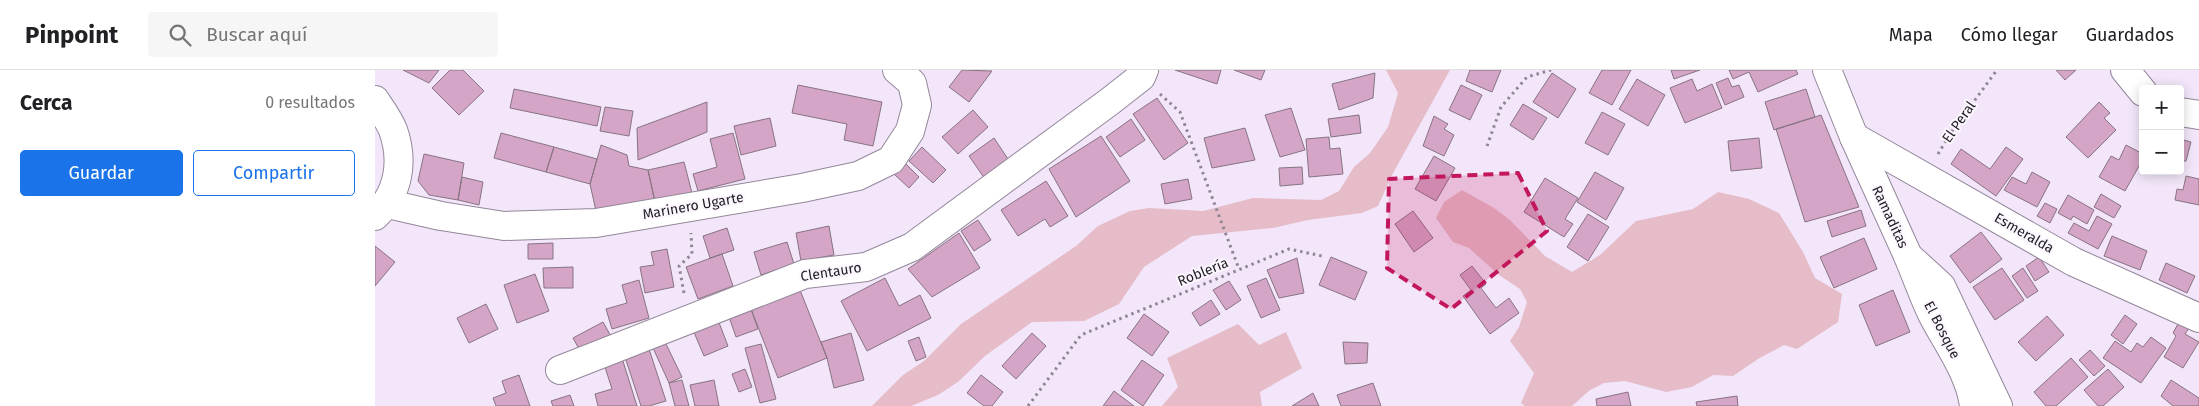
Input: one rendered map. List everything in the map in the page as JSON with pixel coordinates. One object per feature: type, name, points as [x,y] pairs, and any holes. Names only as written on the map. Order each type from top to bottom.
[{"type":"street","name":"Marinero Ugarte","points":[[381,210],[441,216],[504,226],[596,223],[858,176],[891,160],[910,131],[917,105],[912,83],[897,70]]},
{"type":"street","name":"Ramaditas","points":[[1827,70],[1853,137],[1908,256],[1941,286],[1998,406]]},
{"type":"street","points":[[2125,70],[2139,87]]},
{"type":"street","name":"Clentauro","points":[[560,370],[805,274],[866,267],[912,247],[1138,72]]},
{"type":"street","points":[[375,100],[393,129],[399,158],[396,182],[381,210]]},
{"type":"street","points":[[2184,113],[2199,115]]},
{"type":"street","name":"Esmeralda","points":[[1853,137],[1925,176],[2074,262],[2199,318]]},
{"type":"street","name":"El Bosque","points":[[1908,256],[1932,313],[1958,360],[1973,396],[1974,406]]},
{"type":"path","points":[[1487,146],[1501,107],[1527,77],[1551,70]]},
{"type":"path","name":"El Peral","points":[[1925,176],[1950,134],[1997,70]]},
{"type":"path","name":"Roblería","points":[[1028,406],[1081,335],[1239,269],[1180,112],[1138,72]]},
{"type":"path","points":[[689,320],[679,266],[693,254],[690,207]]},
{"type":"path","points":[[1239,269],[1289,249],[1322,256]]},
{"type":"highlighted area","points":[[1518,173],[1547,231],[1451,309],[1387,268],[1389,179]]},
{"type":"shaded area","points":[[1386,70],[1450,70],[1392,175],[1378,206],[1362,213],[1308,220],[1273,228],[1192,236],[1144,267],[1119,304],[1084,321],[1032,322],[985,356],[958,382],[938,395],[911,406],[872,406],[903,375],[924,361],[961,324],[1076,246],[1098,226],[1130,211],[1149,208],[1203,211],[1253,198],[1321,200],[1339,191],[1354,167],[1370,153],[1388,127],[1398,93]]},
{"type":"shaded area","points":[[1462,190],[1494,208],[1510,220],[1545,256],[1572,272],[1600,255],[1636,221],[1693,209],[1718,192],[1749,199],[1779,213],[1803,252],[1815,278],[1842,294],[1838,322],[1797,349],[1784,345],[1758,359],[1733,376],[1713,375],[1692,387],[1666,392],[1625,381],[1604,383],[1590,390],[1572,406],[1525,406],[1521,403],[1534,373],[1510,341],[1519,327],[1527,302],[1520,289],[1499,275],[1469,248],[1453,242],[1436,218],[1444,202]]},
{"type":"shaded area","points":[[1238,324],[1259,345],[1286,332],[1302,368],[1260,392],[1262,406],[1162,406],[1178,387],[1167,358]]},
{"type":"building","points":[[403,70],[439,70],[429,83]]},
{"type":"building","points":[[450,70],[463,70],[484,91],[459,115],[432,88]]},
{"type":"building","points":[[962,70],[992,71],[969,102],[949,87]]},
{"type":"building","points":[[1175,70],[1221,70],[1217,84]]},
{"type":"building","points":[[1234,70],[1265,70],[1261,80]]},
{"type":"building","points":[[1470,70],[1501,70],[1492,92],[1466,81]]},
{"type":"building","points":[[1602,70],[1631,70],[1612,105],[1589,93]]},
{"type":"building","points":[[1671,70],[1700,70],[1674,79]]},
{"type":"building","points":[[1729,70],[1796,70],[1798,74],[1758,92],[1749,72],[1733,79]]},
{"type":"building","points":[[2056,70],[2076,70],[2065,80]]},
{"type":"building","points":[[1375,73],[1373,98],[1339,110],[1332,84]]},
{"type":"building","points":[[1552,73],[1576,89],[1558,118],[1533,102]]},
{"type":"building","points":[[1728,78],[1732,87],[1739,85],[1744,97],[1725,105],[1716,83]]},
{"type":"building","points":[[1637,79],[1665,95],[1648,126],[1619,109]]},
{"type":"building","points":[[1692,79],[1697,91],[1712,84],[1722,108],[1685,123],[1670,88]]},
{"type":"building","points":[[798,85],[882,102],[873,146],[844,140],[847,124],[792,113]]},
{"type":"building","points":[[1461,85],[1482,95],[1470,120],[1449,110]]},
{"type":"building","points":[[514,89],[601,107],[597,126],[510,108]]},
{"type":"building","points":[[1806,89],[1815,117],[1774,130],[1765,102]]},
{"type":"building","points":[[1157,98],[1188,143],[1164,160],[1133,114]]},
{"type":"building","points":[[707,102],[707,132],[638,160],[637,128]]},
{"type":"building","points":[[2099,102],[2110,113],[2104,118],[2116,130],[2088,158],[2066,137]]},
{"type":"building","points":[[1523,104],[1547,118],[1533,140],[1510,125]]},
{"type":"building","points":[[605,107],[633,111],[629,136],[600,131]]},
{"type":"building","points":[[1291,108],[1305,150],[1280,157],[1265,115]]},
{"type":"building","points":[[973,110],[988,127],[958,154],[942,137]]},
{"type":"building","points":[[1602,112],[1625,124],[1608,155],[1585,143]]},
{"type":"building","points":[[1359,115],[1361,133],[1331,137],[1328,119]]},
{"type":"building","points":[[1821,115],[1859,207],[1805,222],[1776,129]]},
{"type":"building","points":[[1434,116],[1448,124],[1444,129],[1454,135],[1444,156],[1423,146]]},
{"type":"building","points":[[770,118],[776,146],[741,155],[734,126]]},
{"type":"building","points":[[1131,119],[1145,140],[1120,157],[1106,137]]},
{"type":"building","points":[[1245,128],[1255,160],[1212,168],[1204,138]]},
{"type":"building","points":[[501,133],[554,147],[546,172],[494,158]]},
{"type":"building","points":[[733,133],[745,179],[698,191],[693,174],[717,167],[710,139]]},
{"type":"building","points":[[1101,136],[1130,181],[1076,217],[1049,169]]},
{"type":"building","points":[[1329,137],[1330,149],[1340,148],[1343,174],[1309,177],[1306,139]]},
{"type":"building","points":[[994,138],[1010,162],[985,179],[969,156]]},
{"type":"building","points":[[1759,138],[1762,168],[1731,171],[1728,141]]},
{"type":"building","points":[[2184,140],[2191,142],[2186,161],[2184,161]]},
{"type":"building","points":[[601,145],[627,155],[629,166],[648,170],[655,202],[596,211],[590,184]]},
{"type":"building","points":[[2126,145],[2139,152],[2139,166],[2125,191],[2099,177],[2111,156],[2119,160]]},
{"type":"building","points":[[554,147],[597,159],[590,184],[546,172]]},
{"type":"building","points":[[922,147],[946,170],[933,183],[909,161]]},
{"type":"building","points":[[2006,147],[2023,159],[1996,196],[1951,164],[1961,149],[1990,169]]},
{"type":"building","points":[[424,154],[464,163],[458,200],[429,195],[418,181]]},
{"type":"building","points":[[1434,156],[1455,168],[1436,201],[1415,189]]},
{"type":"building","points":[[684,162],[692,193],[655,202],[648,170]]},
{"type":"building","points":[[905,163],[919,177],[909,188],[894,174]]},
{"type":"building","points":[[1302,167],[1303,184],[1280,186],[1279,168]]},
{"type":"building","points":[[1595,172],[1624,188],[1606,220],[1577,202]]},
{"type":"building","points":[[2032,172],[2050,182],[2037,207],[2004,190],[2012,177],[2026,184]]},
{"type":"building","points":[[2186,176],[2199,179],[2199,205],[2175,200],[2177,189],[2183,190]]},
{"type":"building","points":[[462,177],[483,182],[479,205],[458,200]]},
{"type":"building","points":[[1545,178],[1578,198],[1565,219],[1573,224],[1564,237],[1524,212]]},
{"type":"building","points":[[1188,179],[1192,199],[1165,204],[1161,184]]},
{"type":"building","points":[[1046,181],[1068,216],[1050,227],[1045,219],[1018,236],[1001,210]]},
{"type":"building","points":[[2101,194],[2121,206],[2114,218],[2094,207]]},
{"type":"building","points":[[2068,195],[2094,210],[2087,224],[2073,216],[2071,220],[2058,213]]},
{"type":"building","points":[[2045,203],[2057,209],[2050,223],[2037,216]]},
{"type":"building","points":[[1861,210],[1866,226],[1832,237],[1827,221]]},
{"type":"building","points":[[1413,211],[1433,238],[1414,252],[1395,224]]},
{"type":"building","points":[[1588,214],[1609,227],[1588,261],[1567,247]]},
{"type":"building","points":[[2097,216],[2112,224],[2098,249],[2068,233],[2074,223],[2089,231]]},
{"type":"building","points":[[978,220],[991,240],[974,251],[961,231]]},
{"type":"building","points":[[829,226],[834,255],[801,261],[796,233]]},
{"type":"building","points":[[727,228],[734,250],[710,258],[703,236]]},
{"type":"building","points":[[1981,232],[2002,259],[1970,283],[1950,256]]},
{"type":"building","points":[[959,233],[980,268],[932,297],[908,269]]},
{"type":"building","points":[[2112,236],[2147,251],[2140,270],[2104,256]]},
{"type":"building","points":[[1864,238],[1877,269],[1834,288],[1820,257]]},
{"type":"building","points":[[787,242],[794,264],[761,275],[754,252]]},
{"type":"building","points":[[553,243],[553,259],[528,259],[528,244]]},
{"type":"building","points":[[375,246],[395,262],[375,286]]},
{"type":"building","points":[[667,249],[674,287],[645,293],[640,267],[654,265],[651,252]]},
{"type":"building","points":[[722,254],[733,286],[698,299],[686,267]]},
{"type":"building","points":[[1331,257],[1367,272],[1355,300],[1319,285]]},
{"type":"building","points":[[2039,257],[2049,272],[2035,281],[2026,266]]},
{"type":"building","points":[[1297,258],[1304,293],[1279,298],[1267,270]]},
{"type":"building","points":[[2166,263],[2195,276],[2187,293],[2159,280]]},
{"type":"building","points":[[1472,266],[1486,284],[1481,288],[1496,308],[1509,298],[1519,313],[1490,334],[1463,296],[1471,290],[1460,275]]},
{"type":"building","points":[[573,267],[573,288],[544,288],[543,268]]},
{"type":"building","points":[[2002,268],[2024,300],[1995,320],[1973,287]]},
{"type":"building","points":[[2023,268],[2038,291],[2027,298],[2012,276]]},
{"type":"building","points":[[535,274],[549,311],[517,323],[504,285]]},
{"type":"building","points":[[885,278],[899,306],[920,295],[931,318],[867,351],[841,301]]},
{"type":"building","points":[[1266,278],[1280,310],[1261,318],[1247,286]]},
{"type":"building","points":[[639,280],[649,318],[612,329],[606,309],[627,303],[622,285]]},
{"type":"building","points":[[1229,281],[1241,300],[1226,310],[1213,290]]},
{"type":"building","points":[[800,290],[827,358],[778,378],[751,309]]},
{"type":"building","points":[[1893,290],[1910,332],[1876,346],[1859,305]]},
{"type":"building","points":[[1211,300],[1220,314],[1200,326],[1192,313]]},
{"type":"building","points":[[486,304],[498,329],[469,343],[457,318]]},
{"type":"building","points":[[751,309],[758,329],[736,337],[729,317]]},
{"type":"building","points":[[1144,314],[1169,332],[1152,356],[1127,338]]},
{"type":"building","points":[[2125,315],[2137,324],[2123,344],[2111,335]]},
{"type":"building","points":[[2047,316],[2064,335],[2036,361],[2018,342]]},
{"type":"building","points":[[718,320],[728,346],[704,356],[693,330]]},
{"type":"building","points":[[603,322],[613,340],[583,356],[573,338]]},
{"type":"building","points":[[2179,322],[2189,328],[2185,334],[2199,342],[2183,368],[2164,357],[2176,336],[2173,333]]},
{"type":"building","points":[[851,333],[864,380],[834,388],[821,342]]},
{"type":"building","points":[[1032,333],[1046,346],[1016,379],[1002,366]]},
{"type":"building","points":[[919,337],[926,357],[916,361],[908,341]]},
{"type":"building","points":[[2151,337],[2166,348],[2141,383],[2103,358],[2115,341],[2131,352],[2137,343],[2143,347]]},
{"type":"building","points":[[665,342],[682,377],[669,383],[653,348]]},
{"type":"building","points":[[1343,342],[1368,343],[1367,363],[1345,364]]},
{"type":"building","points":[[761,344],[776,399],[760,403],[745,348]]},
{"type":"building","points":[[648,346],[666,401],[649,406],[641,406],[624,354]]},
{"type":"building","points":[[2090,350],[2105,366],[2094,376],[2079,360]]},
{"type":"building","points":[[622,358],[637,406],[598,406],[595,394],[612,389],[604,364]]},
{"type":"building","points":[[2071,358],[2088,377],[2056,406],[2046,406],[2034,392]]},
{"type":"building","points":[[1142,360],[1164,375],[1143,406],[1121,390]]},
{"type":"building","points":[[745,369],[752,387],[739,392],[732,374]]},
{"type":"building","points":[[2108,369],[2124,387],[2103,406],[2098,406],[2084,390]]},
{"type":"building","points":[[519,375],[530,406],[496,406],[493,398],[506,393],[502,381]]},
{"type":"building","points":[[981,375],[1003,392],[992,406],[984,406],[967,393]]},
{"type":"building","points":[[682,380],[689,406],[675,406],[669,383]]},
{"type":"building","points":[[714,380],[719,406],[695,406],[690,385]]},
{"type":"building","points":[[2171,380],[2199,398],[2199,406],[2173,406],[2161,396]]},
{"type":"building","points":[[1373,383],[1381,406],[1341,406],[1337,395]]},
{"type":"building","points":[[1114,391],[1134,406],[1103,406]]},
{"type":"building","points":[[1628,392],[1631,406],[1597,406],[1596,399]]},
{"type":"building","points":[[1313,393],[1319,406],[1292,406]]},
{"type":"building","points":[[570,395],[574,406],[553,406],[551,401]]},
{"type":"building","points":[[1737,396],[1738,406],[1697,406],[1696,402]]}]
